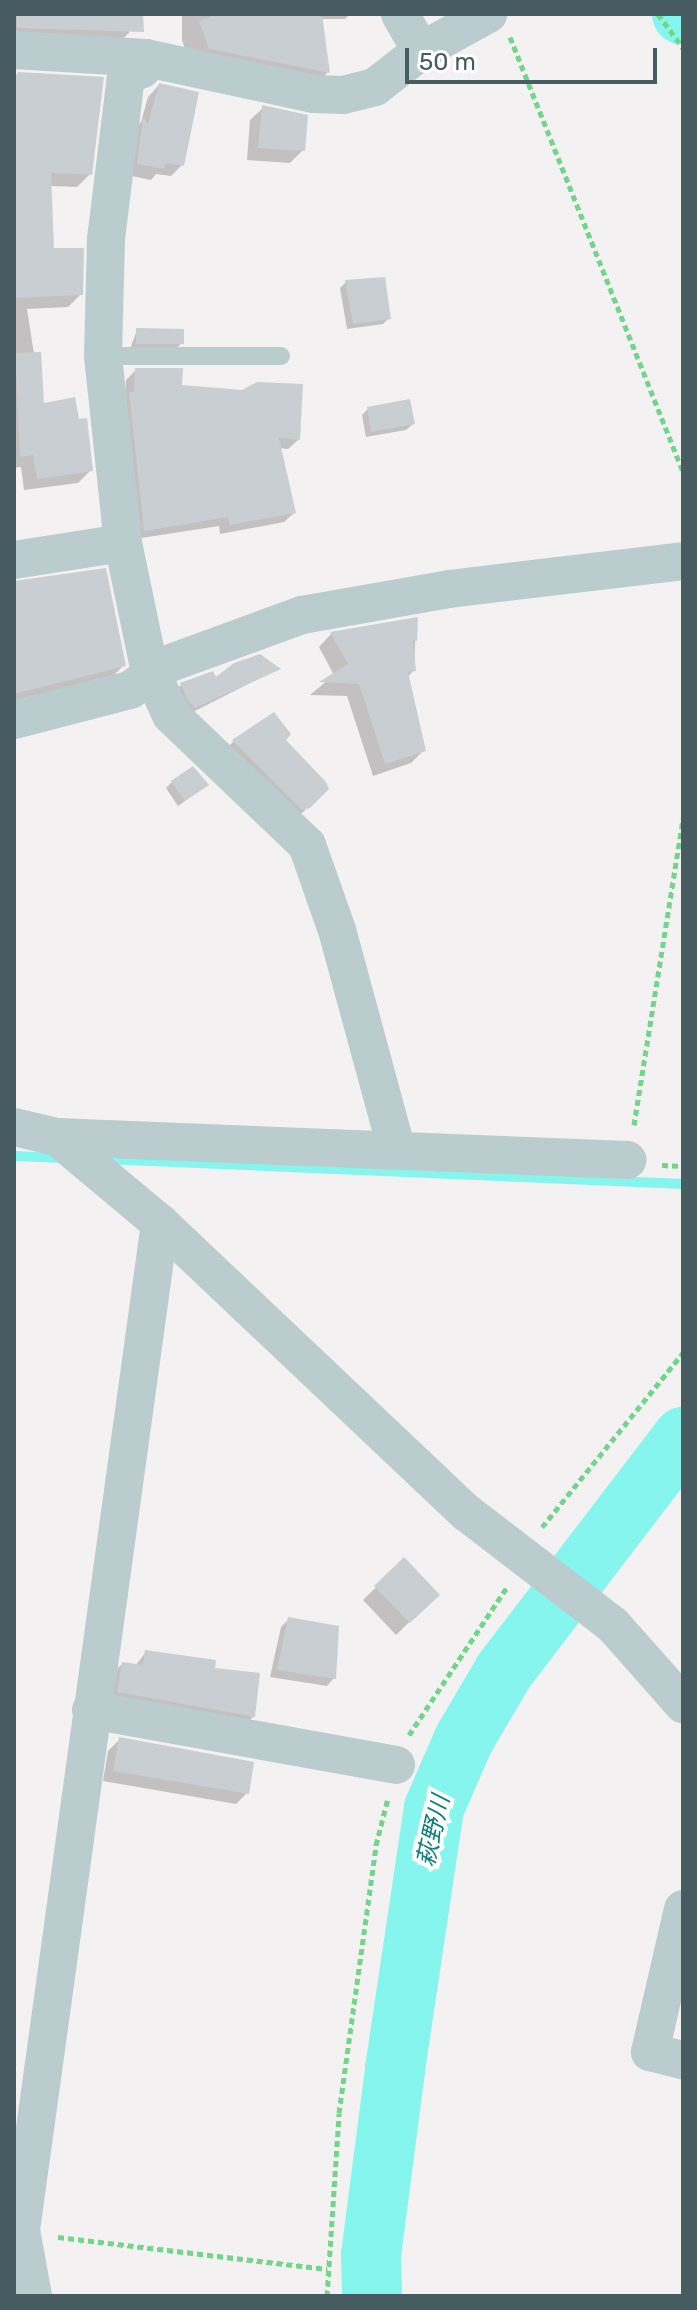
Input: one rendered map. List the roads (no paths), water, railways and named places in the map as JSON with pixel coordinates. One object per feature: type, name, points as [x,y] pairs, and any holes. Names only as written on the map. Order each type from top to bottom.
[{"type":"street","points":[[400,14],[421,51]]},
{"type":"street","points":[[14,50],[146,58],[314,94],[343,95],[375,87],[421,51],[498,21]]},
{"type":"street","points":[[146,58],[142,69],[126,76],[106,240],[103,356],[123,543],[153,675],[171,715],[307,845],[337,930],[396,1147]]},
{"type":"street","points":[[14,560],[123,543]]},
{"type":"street","points":[[14,720],[130,690],[165,665],[302,615],[449,589],[683,561]]},
{"type":"street","points":[[14,1127],[57,1137],[396,1147],[628,1160]]},
{"type":"street","points":[[57,1137],[160,1223],[467,1513],[613,1625],[683,1704]]},
{"type":"street","points":[[33,2296],[21,2230],[160,1223]]},
{"type":"street","points":[[91,1710],[396,1765]]},
{"type":"street","points":[[683,1909],[650,2052],[683,2060]]},
{"type":"lane","points":[[103,356],[281,356]]},
{"type":"waterway","points":[[14,1156],[64,1158]]},
{"type":"waterway","points":[[104,1159],[683,1184]]},
{"type":"waterway","name":"萩野川","points":[[372,2296],[371,2255],[434,1808],[464,1739],[504,1671],[683,1437]]}]
